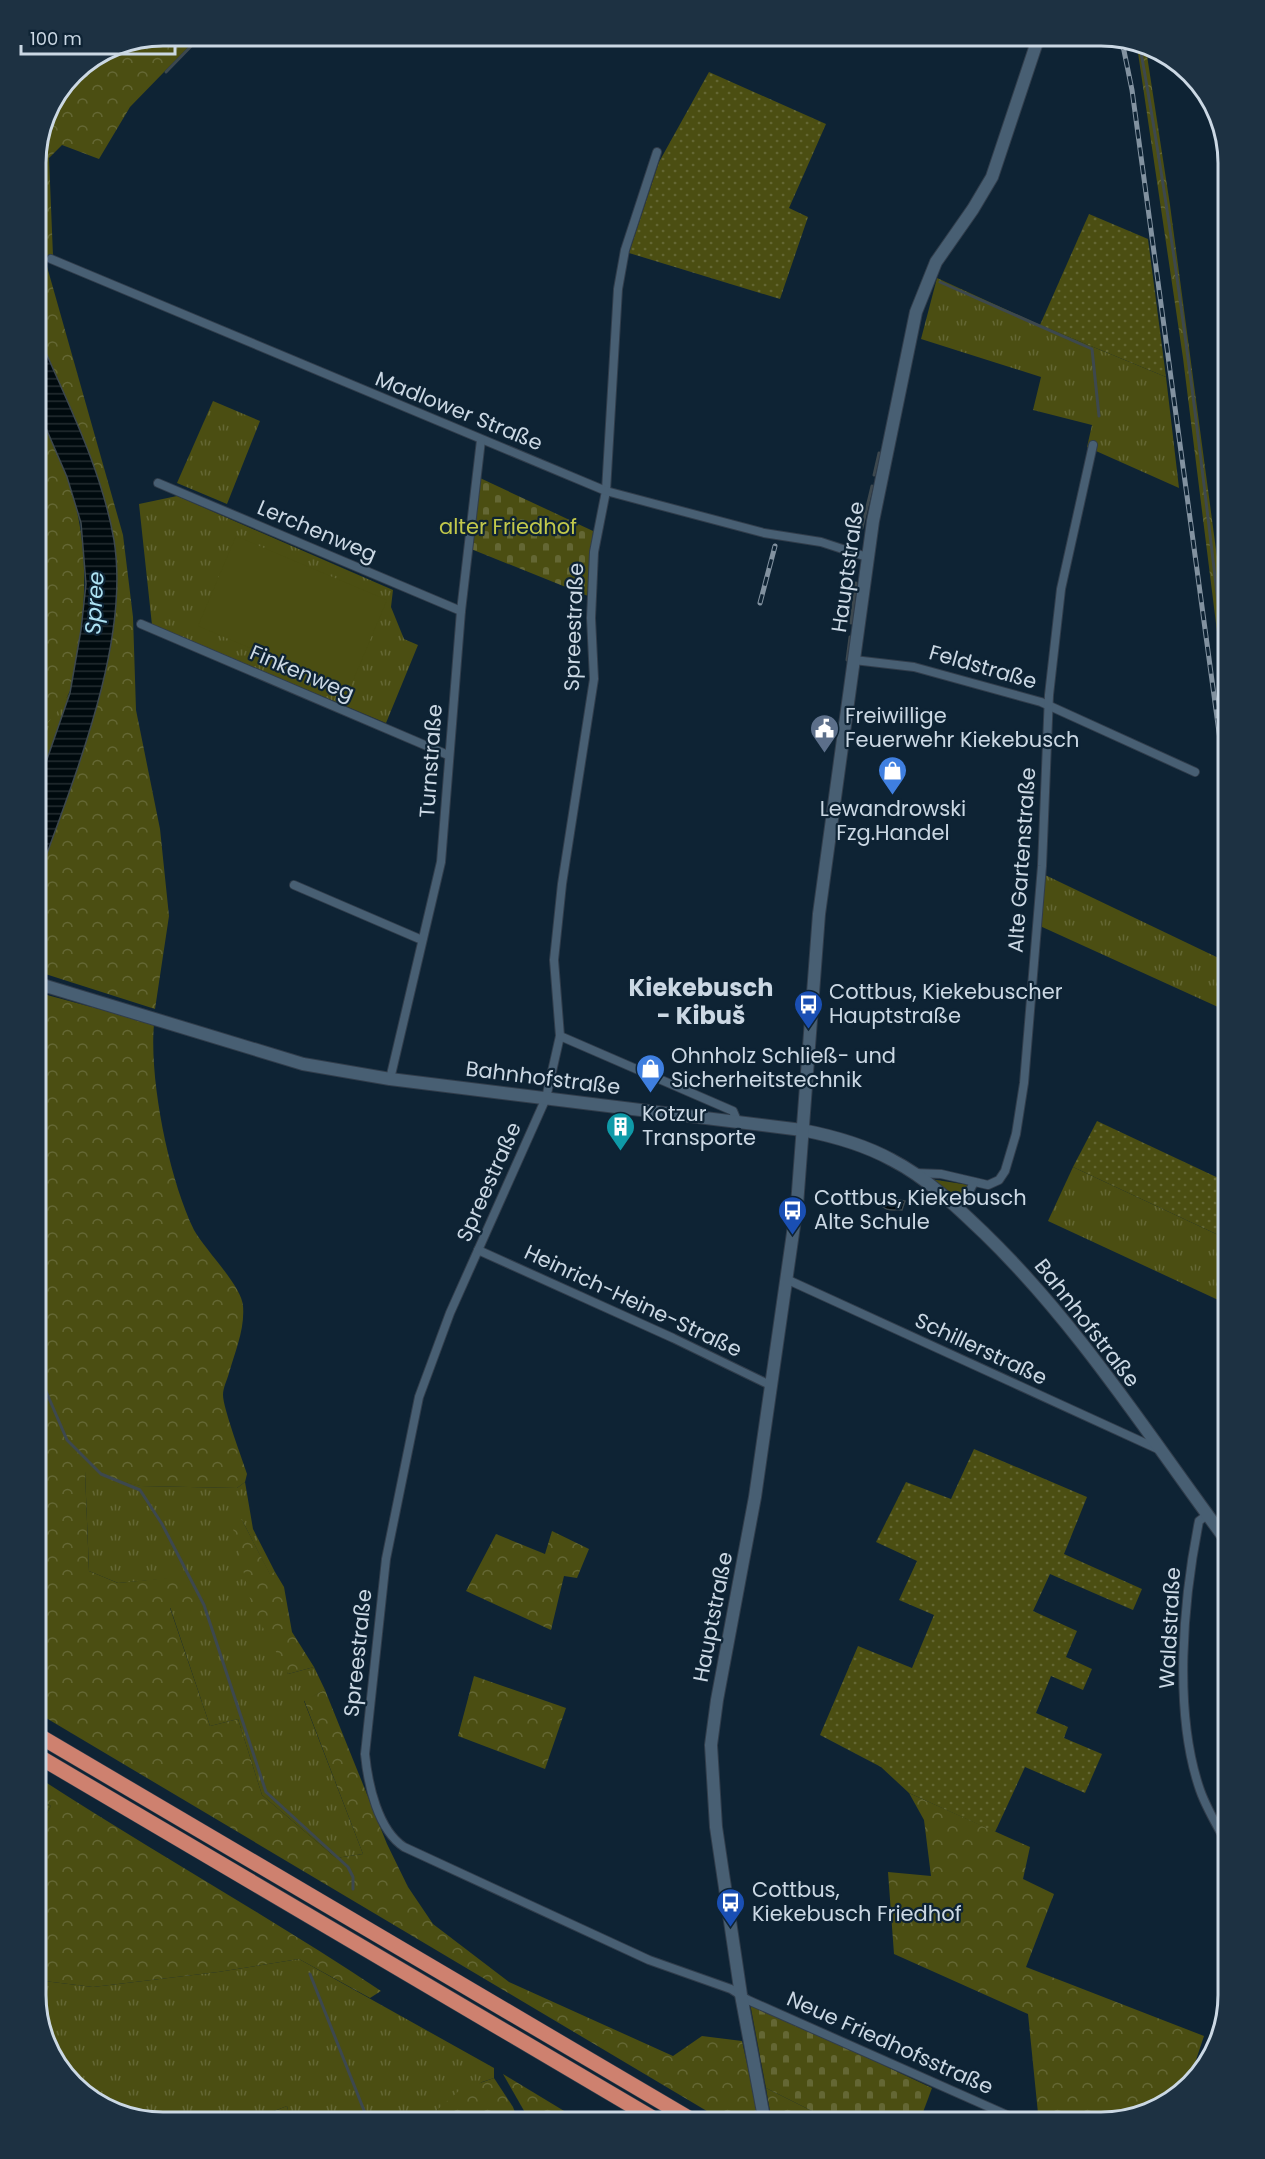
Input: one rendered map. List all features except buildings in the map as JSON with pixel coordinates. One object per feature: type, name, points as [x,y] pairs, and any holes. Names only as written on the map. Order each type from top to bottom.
[{"type":"highway","points":[[46,1740],[678,2112]]},
{"type":"highway","points":[[46,1761],[642,2112]]},
{"type":"street","name":"Hauptstraße","points":[[763,2112],[741,1995],[716,1827],[711,1745],[717,1700],[747,1547],[797,1205],[819,914],[867,557],[922,293],[936,262],[992,177],[1036,47]]},
{"type":"street","name":"Spreestraße","points":[[657,152],[625,250],[618,289],[606,491],[594,552],[591,618],[594,679],[562,884],[554,960],[560,1036],[546,1098],[450,1312],[419,1396],[386,1559],[365,1754],[367,1773],[385,1828],[393,1839],[404,1847],[649,1960],[741,1995]]},
{"type":"street","name":"Madlower Straße","points":[[51,259],[606,491],[764,533],[822,542],[867,557]]},
{"type":"street","name":"Turnstraße","points":[[390,1079],[441,862],[461,611],[481,440]]},
{"type":"street","name":"Alte Gartenstraße","points":[[914,1173],[988,1185],[999,1180],[1005,1171],[1016,1134],[1023,1092],[1042,866],[1049,707],[1061,589],[1093,445]]},
{"type":"street","name":"Lerchenweg","points":[[158,483],[461,611]]},
{"type":"street","name":"Finkenweg","points":[[141,624],[448,755]]},
{"type":"street","name":"Feldstraße","points":[[854,660],[914,666],[1041,702],[1196,772]]},
{"type":"street","points":[[294,885],[422,940]]},
{"type":"street","name":"Bahnhofstraße","points":[[47,986],[303,1064],[390,1079],[802,1130],[836,1137],[868,1149],[914,1173],[960,1210],[1017,1266],[1056,1309],[1218,1530]]},
{"type":"street","points":[[560,1036],[733,1111],[738,1123]]},
{"type":"street","points":[[960,1210],[974,1182]]},
{"type":"street","name":"Heinrich-Heine-Straße","points":[[478,1250],[673,1338],[772,1386]]},
{"type":"street","name":"Schillerstraße","points":[[786,1280],[1160,1450]]},
{"type":"street","name":"Waldstraße","points":[[1207,1515],[1199,1521],[1193,1552],[1183,1676],[1193,1766],[1201,1792],[1218,1825]]},
{"type":"street","name":"Neue Friedhofsstraße","points":[[741,1995],[1001,2112]]},
{"type":"green space","points":[[189,46],[130,107],[99,159],[62,145],[49,158],[53,256],[47,256],[47,156],[50,133],[66,99],[92,71],[119,55],[148,48]]},
{"type":"green space","points":[[1138,53],[1147,56],[1170,205],[1218,565],[1218,640],[1183,358]]},
{"type":"green space","points":[[709,72],[826,124],[789,208],[808,217],[780,299],[629,253],[659,162]]},
{"type":"green space","points":[[1089,214],[1148,239],[1166,377],[1040,325]]},
{"type":"green space","points":[[47,266],[123,535],[133,617],[136,710],[160,829],[169,916],[155,1009],[47,974],[47,854],[85,744],[105,668],[73,413],[47,354]]},
{"type":"green space","points":[[937,278],[1040,325],[1166,377],[1179,488],[1087,447],[1092,425],[1033,410],[1041,377],[921,339]]},
{"type":"green space","points":[[213,401],[260,421],[227,504],[177,483]]},
{"type":"green space","points":[[47,427],[64,466],[73,496],[80,526],[83,556],[82,620],[71,689],[47,724]]},
{"type":"green space","name":"alter Friedhof","points":[[480,478],[593,531],[588,596],[471,549]]},
{"type":"green space","points":[[177,496],[393,590],[391,607],[404,639],[418,645],[386,723],[152,625],[139,504]]},
{"type":"green space","points":[[236,536],[387,600],[349,690],[198,626]]},
{"type":"green space","points":[[70,693],[47,760],[47,723]]},
{"type":"green space","points":[[1043,874],[1218,958],[1218,1007],[1040,926]]},
{"type":"green space","points":[[47,995],[154,1024],[153,1047],[158,1100],[176,1184],[194,1230],[230,1278],[243,1306],[241,1332],[223,1395],[229,1421],[247,1474],[245,1482],[237,1488],[140,1486],[85,1472],[89,1571],[118,1583],[187,1576],[203,1605],[170,1608],[210,1726],[238,1719],[262,1795],[336,1858],[363,1854],[304,1700],[325,1690],[387,1844],[408,1887],[433,1924],[509,1982],[673,2056],[702,2036],[742,2041],[758,2112],[709,2112],[46,1718]]},
{"type":"green space","points":[[1097,1121],[1218,1178],[1218,1235],[1073,1167]]},
{"type":"green space","points":[[1073,1167],[1218,1235],[1218,1300],[1048,1221]]},
{"type":"green space","points":[[930,1179],[969,1185],[960,1202]]},
{"type":"green space","points":[[974,1449],[1087,1497],[1064,1554],[1142,1589],[1133,1610],[1050,1574],[1033,1611],[1077,1631],[1066,1657],[1092,1669],[1083,1690],[1051,1676],[1036,1713],[1068,1727],[1064,1738],[1102,1754],[1085,1793],[1025,1767],[995,1832],[909,1793],[881,1767],[820,1735],[858,1646],[912,1668],[934,1615],[899,1600],[917,1561],[876,1542],[906,1482],[951,1499]]},
{"type":"green space","points":[[85,1471],[141,1486],[237,1488],[245,1482],[253,1529],[275,1572],[270,1575],[242,1520],[288,1674],[314,1667],[325,1690],[304,1701],[363,1854],[336,1858],[262,1795],[238,1719],[210,1726],[170,1607],[187,1577],[118,1583],[89,1571]]},
{"type":"green space","points":[[230,1516],[242,1520],[270,1574],[275,1572],[284,1587],[292,1632],[314,1667],[288,1674],[252,1607]]},
{"type":"green space","points":[[552,1531],[589,1549],[577,1578],[564,1576],[551,1630],[466,1591],[496,1534],[545,1554]]},
{"type":"green space","points":[[474,1676],[566,1708],[545,1769],[458,1736]]},
{"type":"green space","points":[[46,1782],[381,1991],[370,1998],[299,1959],[218,1972],[93,1987],[46,1981],[46,1815],[51,1806],[46,1803]]},
{"type":"green space","points":[[909,1793],[1030,1847],[1023,1879],[1054,1894],[1026,1967],[1204,2036],[1194,2067],[1189,2073],[1166,2093],[1139,2106],[1124,2110],[1038,2112],[1028,2014],[894,1954],[888,1872],[931,1876],[924,1820]]},
{"type":"green space","points":[[46,1803],[51,1806],[46,1815]]},
{"type":"green space","points":[[299,1959],[494,2068],[494,2078],[482,2082],[437,2112],[288,2112],[287,2106],[271,2112],[156,2112],[126,2106],[99,2093],[76,2073],[66,2060],[53,2033],[49,2018],[46,1981],[93,1987],[218,1972]]},
{"type":"green space","points":[[750,2003],[932,2088],[923,2112],[814,2112],[766,2088]]},
{"type":"green space","points":[[503,2074],[566,2112],[525,2112]]},
{"type":"green space","points":[[494,2078],[515,2112],[437,2112],[460,2090]]},
{"type":"green space","points":[[766,2088],[814,2112],[770,2112]]},
{"type":"green space","points":[[287,2106],[288,2112],[271,2112]]},
{"type":"water","name":"Spree","points":[[47,355],[81,433],[100,486],[114,540],[117,581],[114,624],[106,669],[81,759],[47,854],[47,760],[70,693],[86,584],[81,523],[67,477],[47,430]]},
{"type":"water","points":[[882,1197],[905,1201],[902,1210],[884,1208],[879,1202]]},
{"type":"waterway","points":[[166,72],[191,46]]},
{"type":"waterway","points":[[1141,54],[1179,290],[1218,604]]},
{"type":"waterway","points":[[940,282],[1092,349],[1099,416]]},
{"type":"waterway","points":[[874,475],[879,453]]},
{"type":"waterway","points":[[862,528],[872,486]]},
{"type":"waterway","points":[[851,623],[856,583]]},
{"type":"waterway","points":[[847,660],[850,637]]},
{"type":"waterway","points":[[46,1392],[67,1440],[101,1474],[140,1490],[162,1524],[204,1605],[266,1792],[348,1867],[353,1877],[353,1889]]},
{"type":"waterway","points":[[310,1974],[365,2112]]},
{"type":"railway","points":[[1124,49],[1132,90],[1218,725]]},
{"type":"railway","points":[[760,603],[775,546]]},
{"type":"place","name":"Freiwillige Feuerwehr Kiekebusch","points":[[824,754]]},
{"type":"place","name":"Lewandrowski Fzg.Handel","points":[[893,796]]},
{"type":"place","name":"Cottbus, Kiekebuscher Hauptstraße","points":[[808,1030]]},
{"type":"place","name":"Ohnholz Schließ- und Sicherheitstechnik","points":[[650,1094]]},
{"type":"place","name":"Kotzur Transporte","points":[[621,1152]]},
{"type":"place","name":"Cottbus, Kiekebusch Alte Schule","points":[[793,1236]]},
{"type":"place","name":"Cottbus, Kiekebusch Friedhof","points":[[731,1928]]},
{"type":"district","name":"Kiekebusch - Kibuš","points":[[701,1002]]}]
